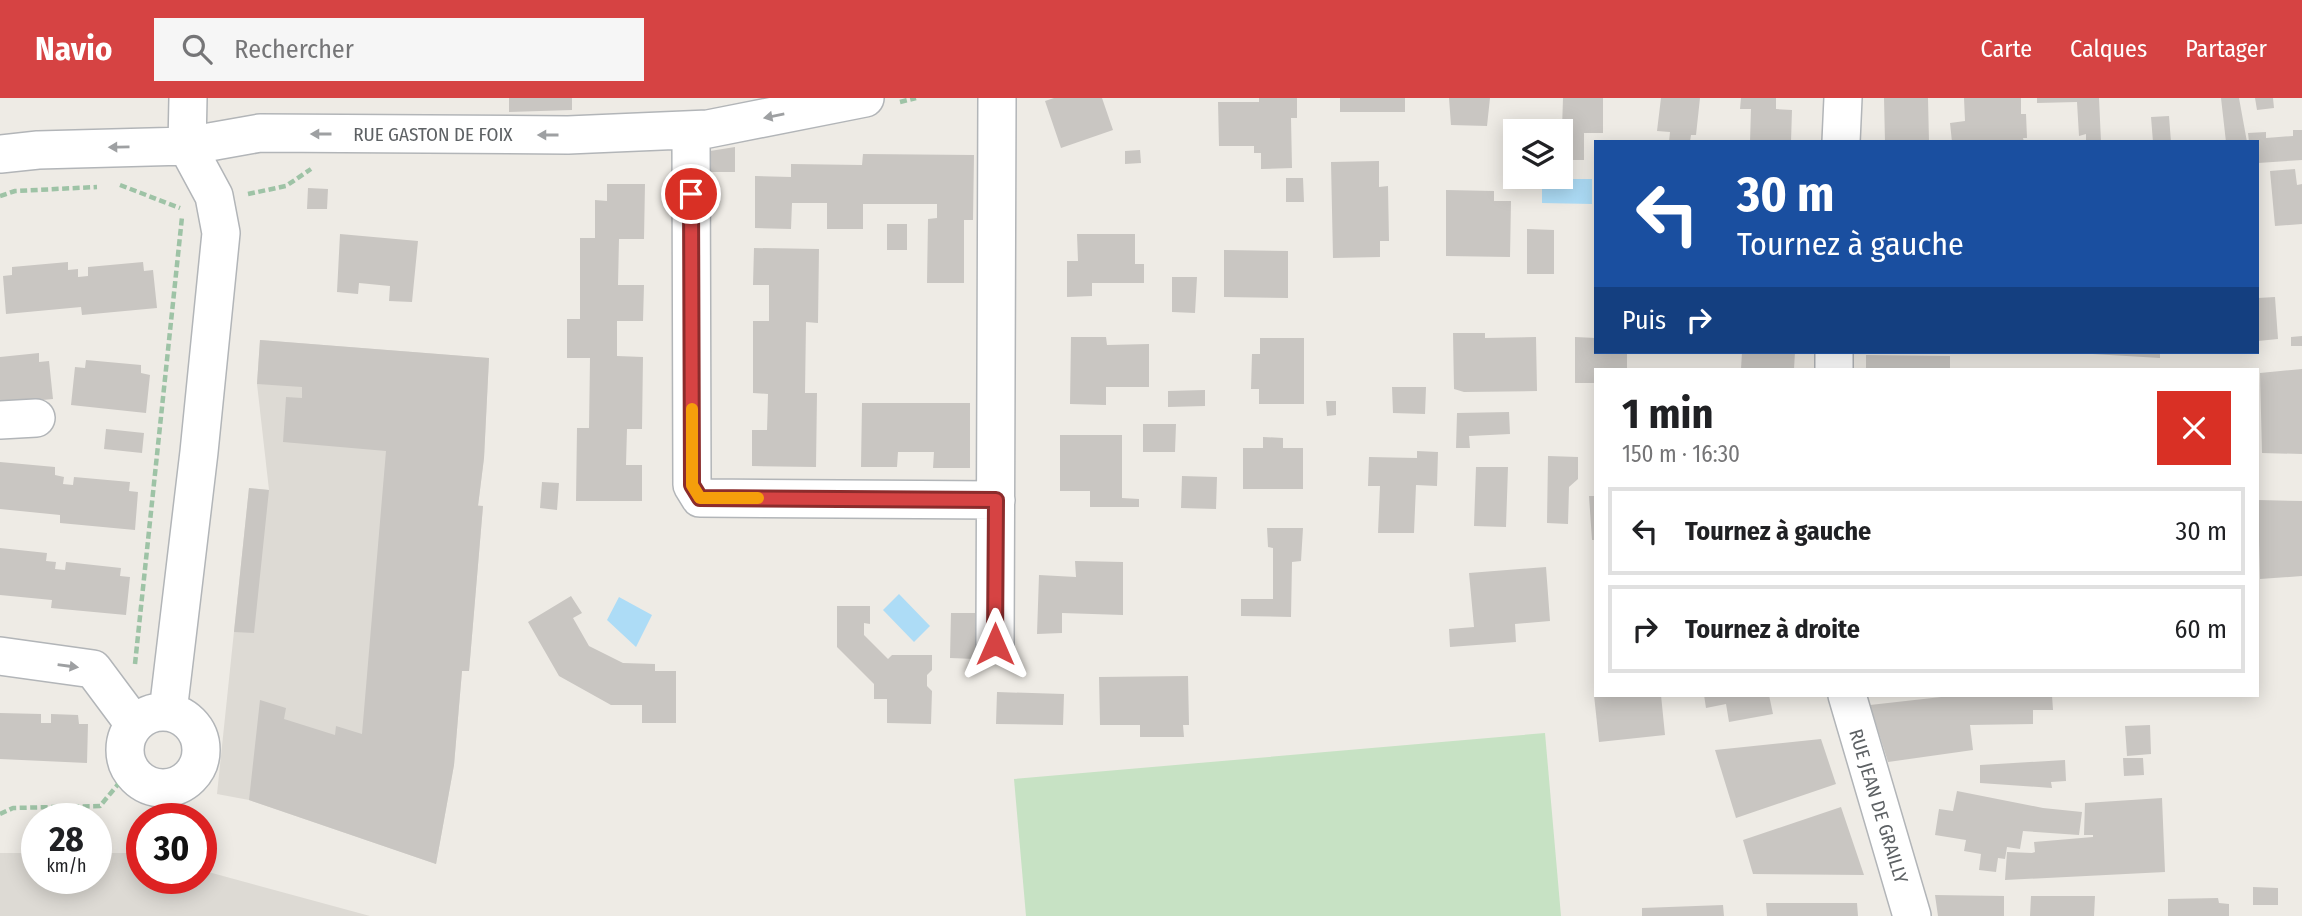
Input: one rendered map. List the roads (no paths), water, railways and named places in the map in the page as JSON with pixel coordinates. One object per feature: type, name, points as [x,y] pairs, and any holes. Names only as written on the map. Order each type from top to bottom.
[{"type":"street","points":[[168,712],[200,452],[221,233],[214,196],[187,146],[188,98]]},
{"type":"street","name":"RUE GASTON DE FOIX","points":[[0,154],[38,150],[187,146],[260,133],[568,135],[691,130],[865,98]]},
{"type":"street","points":[[995,644],[997,98]]},
{"type":"street","points":[[1841,140],[1843,98]]},
{"type":"street","points":[[691,130],[692,485],[700,498],[996,500]]},
{"type":"street","points":[[0,420],[36,418]]},
{"type":"street","points":[[0,656],[93,669],[134,724]]},
{"type":"street","name":"RUE JEAN DE GRAILLY","points":[[1848,697],[1912,916]]},
{"type":"street","points":[[168,712],[191,723],[198,734],[200,760],[194,772],[174,787],[160,789],[149,786],[130,770],[124,747],[134,724],[144,716],[168,712]]},
{"type":"water","points":[[1573,179],[1592,179],[1592,204],[1542,203],[1542,189],[1573,189]]},
{"type":"water","points":[[899,594],[930,626],[914,642],[883,610]]},
{"type":"water","points":[[619,597],[652,615],[636,647],[607,620]]}]
